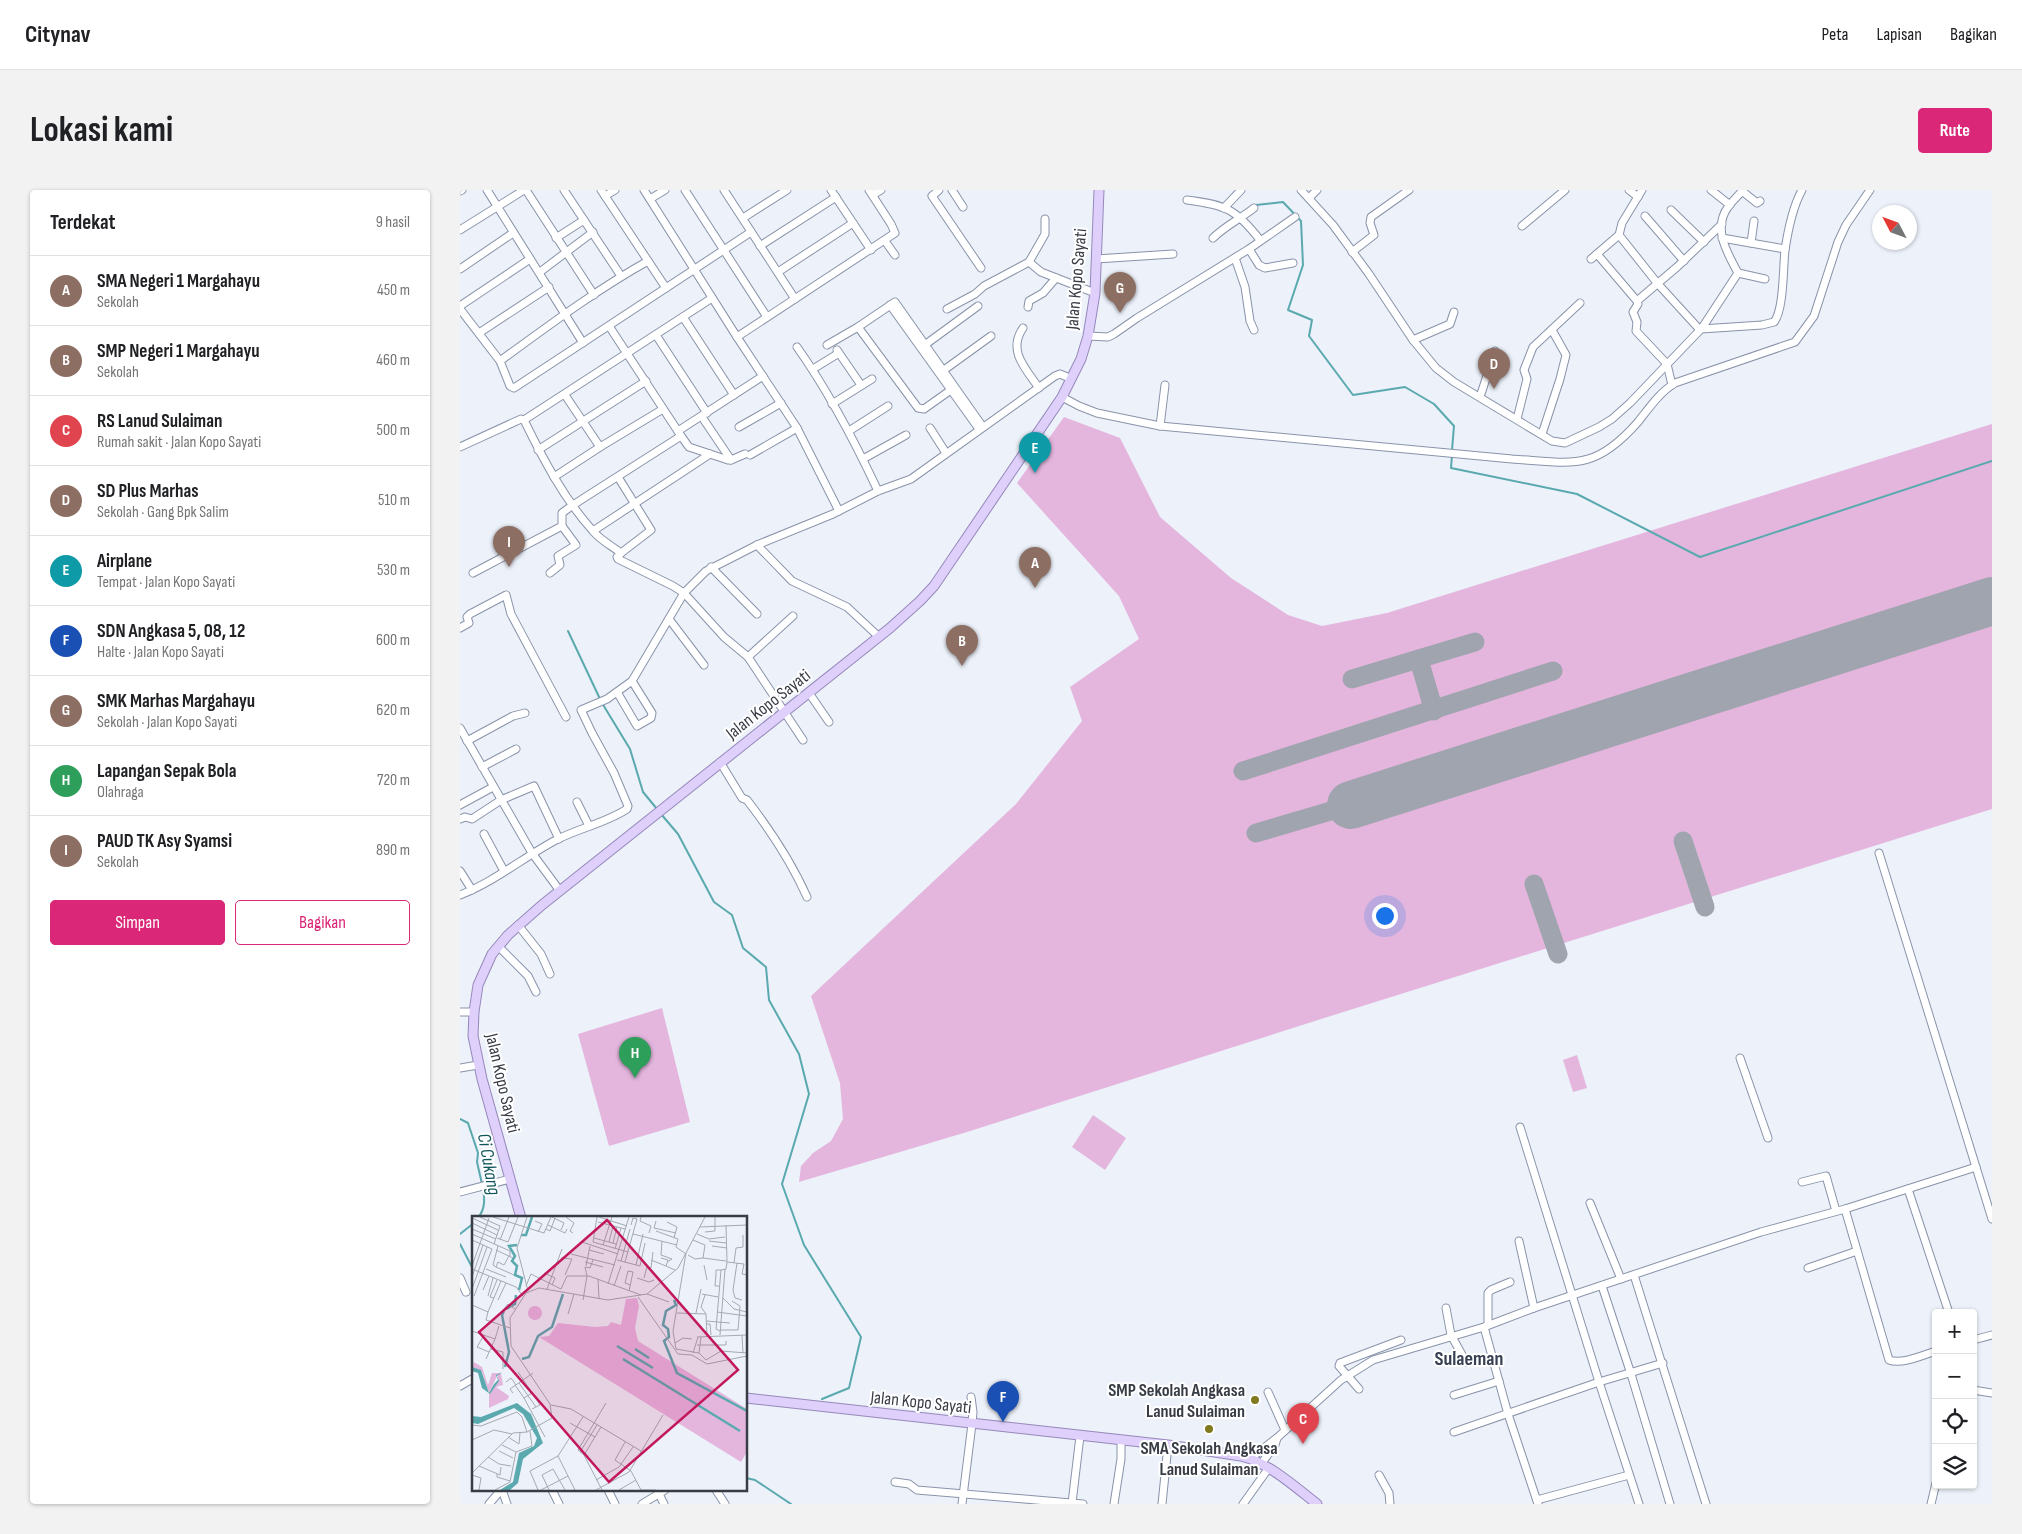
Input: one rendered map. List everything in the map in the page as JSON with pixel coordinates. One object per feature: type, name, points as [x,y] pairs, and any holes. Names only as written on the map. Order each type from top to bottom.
[{"type":"main road","name":"Jalan Kopo Sayati","points":[[520,1216],[478,1062],[473,1036],[474,1012],[482,974],[498,946],[518,925],[720,762],[809,693],[916,605],[934,586],[1062,397],[1072,379],[1088,336],[1095,293],[1098,190]]},
{"type":"main road","name":"Jalan Kopo Sayati","points":[[748,1398],[1121,1440],[1251,1458],[1317,1504]]},
{"type":"street","points":[[487,190],[566,313],[583,343]]},
{"type":"street","points":[[460,230],[525,190],[594,295]]},
{"type":"street","points":[[564,190],[621,276]]},
{"type":"street","points":[[615,190],[603,193],[666,288]]},
{"type":"street","points":[[644,190],[797,428],[839,511]]},
{"type":"street","points":[[650,199],[665,190]]},
{"type":"street","points":[[685,190],[767,317]]},
{"type":"street","points":[[743,218],[787,190]]},
{"type":"street","points":[[737,337],[896,232],[871,193],[881,190]]},
{"type":"street","points":[[938,190],[932,196],[981,268]]},
{"type":"street","points":[[952,190],[963,207]]},
{"type":"street","points":[[1224,208],[1241,190]]},
{"type":"street","points":[[1301,190],[1352,252],[1413,340],[1442,374],[1554,442],[1564,443],[1599,427],[1622,411],[1701,329],[1738,273]]},
{"type":"street","points":[[1309,198],[1317,190]]},
{"type":"street","points":[[1352,252],[1374,235],[1370,223],[1372,217],[1409,190]]},
{"type":"street","points":[[1522,226],[1565,190]]},
{"type":"street","points":[[1629,190],[1638,197]]},
{"type":"street","points":[[1642,190],[1622,223],[1619,235],[1594,257],[1637,300],[1638,304],[1632,313],[1637,322],[1636,331],[1667,364],[1672,385]]},
{"type":"street","points":[[1711,190],[1730,205]]},
{"type":"street","points":[[1701,329],[1762,325],[1774,322],[1779,309],[1793,212],[1802,190]]},
{"type":"street","points":[[1062,397],[1098,414],[1160,426],[1548,461],[1584,461],[1603,453],[1618,443],[1672,385],[1795,342],[1814,316],[1838,242],[1846,225],[1870,190]]},
{"type":"street","points":[[726,191],[795,299]]},
{"type":"street","points":[[1760,201],[1757,203],[1743,191],[1726,211],[1722,224],[1722,238],[1724,247],[1738,273],[1765,279]]},
{"type":"street","points":[[760,246],[833,193],[871,250]]},
{"type":"street","points":[[1187,200],[1214,204],[1224,208],[1242,218],[1260,240]]},
{"type":"street","points":[[1213,238],[1223,228],[1242,218],[1254,208]]},
{"type":"street","points":[[1671,210],[1704,242]]},
{"type":"street","points":[[1645,216],[1684,261]]},
{"type":"street","points":[[1088,336],[1108,337],[1114,334],[1249,249],[1295,217]]},
{"type":"street","points":[[947,309],[975,294],[984,286],[1029,262],[1045,234],[1045,219]]},
{"type":"street","points":[[556,238],[584,220]]},
{"type":"street","points":[[1750,243],[1754,221]]},
{"type":"street","points":[[778,272],[853,223]]},
{"type":"street","points":[[1637,300],[1684,261],[1722,224]]},
{"type":"street","points":[[540,272],[593,232]]},
{"type":"street","points":[[530,259],[460,307],[500,361],[510,386],[514,388],[751,232]]},
{"type":"street","points":[[460,269],[514,233]]},
{"type":"street","points":[[1619,235],[1658,284],[1701,329]]},
{"type":"street","points":[[1722,238],[1786,250]]},
{"type":"street","points":[[885,241],[895,255]]},
{"type":"street","points":[[1249,249],[1259,264],[1265,268],[1293,263]]},
{"type":"street","points":[[1096,260],[1173,254]]},
{"type":"street","points":[[1235,258],[1246,287],[1250,321],[1254,330]]},
{"type":"street","points":[[500,361],[566,313],[648,260]]},
{"type":"street","points":[[1029,262],[1038,270],[1095,293]]},
{"type":"street","points":[[1028,307],[1029,301],[1043,293],[1056,278]]},
{"type":"street","points":[[479,333],[549,287]]},
{"type":"street","points":[[460,447],[523,420],[565,395],[712,298]]},
{"type":"street","points":[[1517,419],[1526,379],[1524,370],[1533,347],[1580,303]]},
{"type":"street","points":[[827,345],[892,304],[981,428]]},
{"type":"street","points":[[923,346],[978,306]]},
{"type":"street","points":[[1413,340],[1450,324],[1454,312]]},
{"type":"street","points":[[683,317],[734,395]]},
{"type":"street","points":[[609,326],[697,462]]},
{"type":"street","points":[[858,327],[918,408],[924,409],[953,389]]},
{"type":"street","points":[[1023,328],[1016,340],[1017,352],[1022,363],[1040,388]]},
{"type":"street","points":[[1542,434],[1566,354],[1552,330]]},
{"type":"street","points":[[656,335],[731,460]]},
{"type":"street","points":[[944,370],[991,336]]},
{"type":"street","points":[[923,346],[944,370],[953,389]]},
{"type":"street","points":[[797,347],[849,431],[878,492]]},
{"type":"street","points":[[1480,397],[1495,350]]},
{"type":"street","points":[[813,370],[838,351],[861,385]]},
{"type":"street","points":[[460,895],[472,890],[532,853],[559,839],[625,811],[628,808],[614,773],[581,712],[617,692],[632,681],[684,593],[711,568],[758,545],[911,479],[1060,374],[1072,379]]},
{"type":"street","points":[[550,573],[560,565],[558,556],[576,545],[562,526],[562,513],[618,477],[763,376]]},
{"type":"street","points":[[832,404],[872,379]]},
{"type":"street","points":[[538,450],[646,381]]},
{"type":"street","points":[[1160,426],[1165,385]]},
{"type":"street","points":[[565,395],[600,447]]},
{"type":"street","points":[[739,427],[781,403]]},
{"type":"street","points":[[849,431],[888,406]]},
{"type":"street","points":[[554,477],[663,409]]},
{"type":"street","points":[[523,420],[554,477],[593,531],[619,554],[618,558],[684,593],[724,637],[748,657],[803,740]]},
{"type":"street","points":[[689,447],[731,460],[748,454],[797,428]]},
{"type":"street","points":[[930,428],[946,454]]},
{"type":"street","points":[[863,459],[906,435]]},
{"type":"street","points":[[593,531],[710,454]]},
{"type":"street","points":[[618,477],[651,530],[619,554]]},
{"type":"street","points":[[473,573],[562,526]]},
{"type":"street","points":[[758,545],[792,581],[847,607],[878,636]]},
{"type":"street","points":[[711,568],[757,614]]},
{"type":"street","points":[[460,628],[469,623],[467,616],[506,596],[510,614],[566,717]]},
{"type":"street","points":[[748,657],[793,616]]},
{"type":"street","points":[[669,619],[704,665]]},
{"type":"street","points":[[617,692],[637,726],[651,718],[652,713],[632,681]]},
{"type":"street","points":[[809,693],[829,722]]},
{"type":"street","points":[[467,740],[513,716],[525,713]]},
{"type":"street","points":[[460,728],[532,853],[560,891]]},
{"type":"street","points":[[482,766],[516,749]]},
{"type":"street","points":[[720,762],[742,798],[747,800],[777,840],[796,872],[807,897]]},
{"type":"street","points":[[460,818],[472,819],[501,800],[534,786],[559,839]]},
{"type":"street","points":[[460,805],[493,787]]},
{"type":"street","points":[[578,802],[589,826]]},
{"type":"street","points":[[484,834],[504,871]]},
{"type":"street","points":[[1878,853],[1992,1219]]},
{"type":"street","points":[[460,871],[472,890]]},
{"type":"street","points":[[518,925],[540,954],[550,974]]},
{"type":"street","points":[[498,946],[528,976],[536,992]]},
{"type":"street","points":[[460,1012],[474,1012]]},
{"type":"street","points":[[1740,1058],[1768,1138]]},
{"type":"street","points":[[460,1064],[478,1062]]},
{"type":"street","points":[[460,1068],[478,1062]]},
{"type":"street","points":[[1520,1127],[1598,1382],[1639,1504]]},
{"type":"street","points":[[1251,1458],[1278,1438],[1346,1376],[1373,1360],[1486,1326],[1534,1308],[1761,1232],[1845,1209],[1976,1167]]},
{"type":"street","points":[[1802,1182],[1826,1176],[1836,1211]]},
{"type":"street","points":[[460,1192],[510,1179]]},
{"type":"street","points":[[1908,1189],[1948,1309]]},
{"type":"street","points":[[1590,1203],[1621,1279]]},
{"type":"street","points":[[1845,1209],[1889,1360],[1894,1362],[1903,1361],[1932,1352]]},
{"type":"street","points":[[1519,1241],[1534,1308]]},
{"type":"street","points":[[1808,1268],[1857,1251]]},
{"type":"street","points":[[1634,1274],[1706,1504]]},
{"type":"street","points":[[460,1278],[466,1292]]},
{"type":"street","points":[[1510,1282],[1490,1290],[1488,1294],[1486,1326],[1508,1414],[1538,1502],[1629,1475]]},
{"type":"street","points":[[1602,1286],[1670,1504]]},
{"type":"street","points":[[1446,1308],[1451,1336],[1466,1362]]},
{"type":"street","points":[[1977,1339],[1992,1335]]},
{"type":"street","points":[[1359,1389],[1346,1376],[1339,1366],[1340,1364],[1401,1340]]},
{"type":"street","points":[[1454,1432],[1598,1382],[1631,1374],[1663,1363]]},
{"type":"street","points":[[460,1386],[472,1379]]},
{"type":"street","points":[[1454,1395],[1499,1381]]},
{"type":"street","points":[[1977,1391],[1992,1393]]},
{"type":"street","points":[[1268,1392],[1285,1430]]},
{"type":"street","points":[[962,1504],[975,1424],[971,1397]]},
{"type":"street","points":[[1072,1503],[1080,1436]]},
{"type":"street","points":[[1243,1504],[1265,1466],[1278,1438]]},
{"type":"street","points":[[1114,1504],[1121,1459],[1121,1440]]},
{"type":"street","points":[[1162,1504],[1168,1446]]},
{"type":"street","points":[[1379,1475],[1389,1493],[1390,1504]]},
{"type":"street","points":[[895,1482],[909,1484],[917,1490],[1082,1504]]},
{"type":"street","points":[[1931,1504],[1935,1489]]},
{"type":"street","points":[[489,1504],[499,1492]]},
{"type":"street","points":[[502,1492],[507,1504]]},
{"type":"street","points":[[553,1492],[558,1504]]},
{"type":"street","points":[[609,1492],[615,1504]]},
{"type":"street","points":[[642,1504],[662,1492],[664,1504]]},
{"type":"street","points":[[717,1492],[726,1504]]},
{"type":"shaded area","points":[[1064,417],[1120,438],[1160,517],[1231,578],[1288,615],[1322,626],[1387,613],[1992,424],[1992,809],[967,1132],[799,1182],[801,1166],[813,1153],[831,1141],[843,1119],[840,1083],[811,996],[1016,804],[1082,721],[1070,687],[1139,639],[1119,596],[1017,483]]},
{"type":"shaded area","points":[[662,1008],[690,1122],[609,1146],[578,1034]]},
{"type":"shaded area","points":[[1577,1055],[1587,1088],[1573,1092],[1563,1060]]},
{"type":"shaded area","points":[[1093,1115],[1126,1138],[1105,1170],[1072,1147]]},
{"type":"waterway","points":[[1256,205],[1283,202],[1301,221],[1303,265],[1288,310],[1312,320],[1309,336],[1353,395],[1405,387],[1434,404],[1454,426],[1452,450]]},
{"type":"waterway","points":[[1452,455],[1451,468],[1577,494],[1700,557],[1992,461]]},
{"type":"waterway","points":[[568,631],[600,699]]},
{"type":"waterway","points":[[602,703],[630,749],[643,792],[657,809]]},
{"type":"waterway","points":[[661,814],[678,834],[714,902],[732,915],[743,948],[766,967],[769,1000],[799,1054],[809,1094],[782,1184],[804,1245],[861,1337],[849,1388],[822,1399]]},
{"type":"waterway","name":"Ci Cukang","points":[[460,1119],[468,1123],[478,1153],[477,1162],[482,1184]]},
{"type":"waterway","name":"Ci Cukang","points":[[479,1216],[484,1204],[483,1189]]},
{"type":"waterway","name":"Ci Cukang","points":[[460,1234],[472,1225]]},
{"type":"waterway","name":"Ci Cukang","points":[[460,1244],[472,1267]]},
{"type":"waterway","name":"Ci Cukang","points":[[748,1478],[755,1480],[791,1504]]},
{"type":"taxiway","points":[[1352,679],[1475,642]]},
{"type":"taxiway","points":[[1419,660],[1434,711]]},
{"type":"taxiway","points":[[1243,771],[1553,671]]},
{"type":"taxiway","points":[[1256,833],[1351,805]]},
{"type":"taxiway","points":[[1683,841],[1705,907]]},
{"type":"taxiway","points":[[1534,884],[1558,954]]},
{"type":"runway","points":[[1351,805],[1992,601]]},
{"type":"place","name":"SMK Marhas Margahayu","points":[[1120,313]]},
{"type":"place","name":"SD Plus Marhas","points":[[1494,389]]},
{"type":"place","name":"Airplane","points":[[1035,473]]},
{"type":"place","name":"PAUD TK Asy Syamsi","points":[[509,567]]},
{"type":"place","name":"SMA Negeri 1 Margahayu","points":[[1035,588]]},
{"type":"place","name":"SMP Negeri 1 Margahayu","points":[[962,666]]},
{"type":"place","name":"Lapangan Sepak Bola","points":[[635,1078]]},
{"type":"place","name":"SMP Sekolah Angkasa Lanud Sulaiman","points":[[1255,1400]]},
{"type":"place","name":"SDN Angkasa 5, 08, 12","points":[[1003,1422]]},
{"type":"place","name":"SMA Sekolah Angkasa Lanud Sulaiman","points":[[1209,1429]]},
{"type":"place","name":"RS Lanud Sulaiman","points":[[1303,1444]]},
{"type":"district","name":"Sulaeman","points":[[1469,1358]]}]
